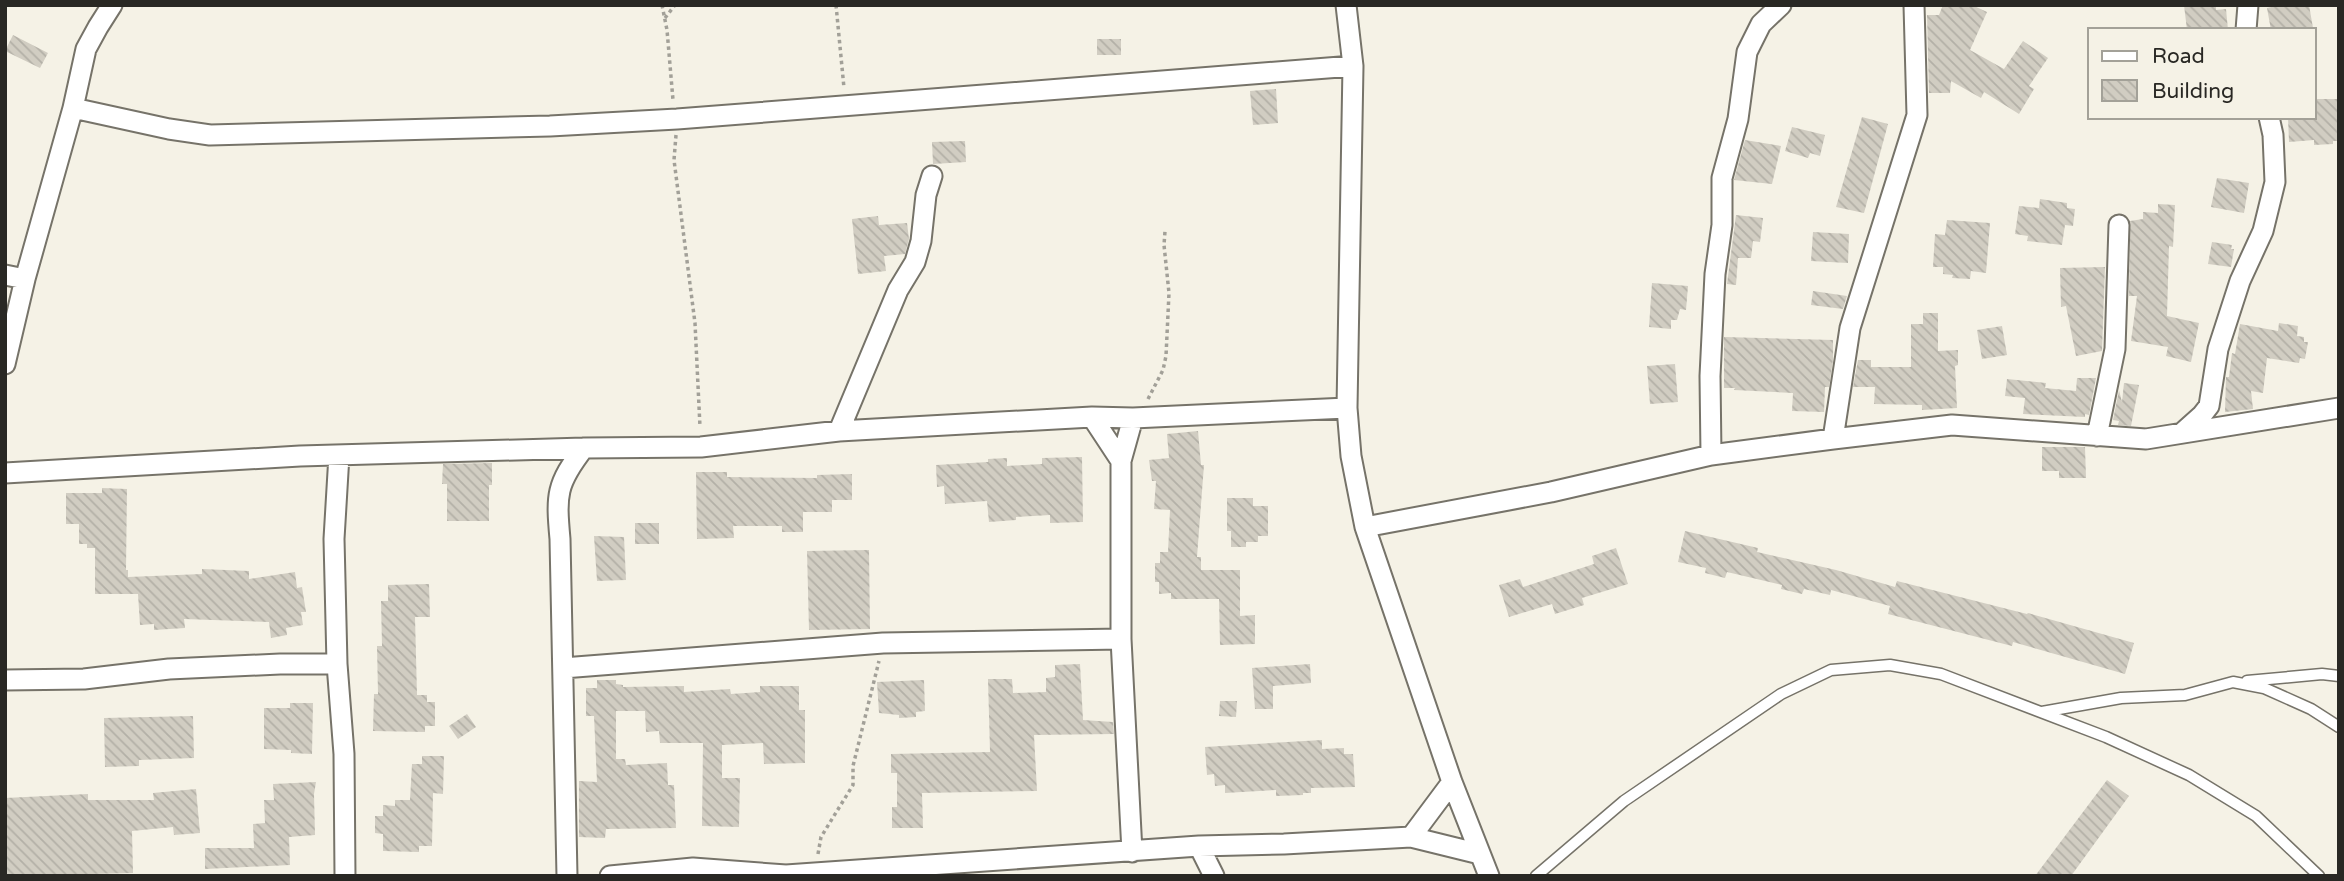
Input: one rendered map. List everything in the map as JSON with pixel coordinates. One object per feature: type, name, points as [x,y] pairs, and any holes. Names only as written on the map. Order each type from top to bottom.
[{"type":"street","points":[[5,364],[86,50],[112,5]]},
{"type":"street","points":[[1346,5],[1353,65],[1347,408],[1351,456],[1365,527],[1452,782],[1489,876]]},
{"type":"street","points":[[1711,455],[1710,376],[1722,225],[1722,178],[1738,119],[1746,52],[1761,24],[1781,5]]},
{"type":"street","points":[[1833,439],[1850,328],[1917,115],[1914,5]]},
{"type":"street","points":[[2246,28],[2248,5]]},
{"type":"street","points":[[73,108],[210,135],[550,126],[677,119],[1353,65]]},
{"type":"street","points":[[2182,433],[2209,405],[2218,349],[2240,281],[2263,231],[2275,183],[2273,135],[2269,119]]},
{"type":"street","points":[[839,430],[898,289],[915,262],[921,241],[926,195],[932,176]]},
{"type":"street","points":[[2097,436],[2115,349],[2119,225]]},
{"type":"street","points":[[5,275],[25,279]]},
{"type":"street","points":[[5,473],[340,455],[584,447],[701,447],[839,430],[1347,408]]},
{"type":"street","points":[[1365,527],[1550,492],[1711,455],[1833,439],[1952,425],[2146,439],[2339,408]]},
{"type":"street","points":[[1092,417],[1121,461]]},
{"type":"street","points":[[1132,852],[1121,639],[1121,461],[1137,418]]},
{"type":"street","points":[[567,876],[558,496],[565,472],[584,447]]},
{"type":"street","points":[[340,455],[334,540],[337,663],[344,754],[345,876]]},
{"type":"street","points":[[563,668],[883,643],[1121,639]]},
{"type":"street","points":[[5,680],[84,679],[169,669],[337,663]]},
{"type":"street","points":[[1411,837],[1452,782]]},
{"type":"street","points":[[612,876],[693,868],[786,875],[1199,846],[1411,837],[1480,853]]},
{"type":"street","points":[[1199,846],[1214,876]]},
{"type":"lane","points":[[1536,876],[1624,801],[1781,694],[1831,670],[1890,665],[1941,674],[2106,737],[2189,775],[2256,816],[2319,876]]},
{"type":"lane","points":[[2042,713],[2121,698],[2185,695],[2233,682],[2322,674],[2339,676]]},
{"type":"lane","points":[[2233,682],[2264,688],[2311,709],[2339,727]]},
{"type":"path","points":[[662,5],[671,97],[677,119],[674,160],[695,323],[701,447]]},
{"type":"path","points":[[664,18],[675,5]]},
{"type":"path","points":[[836,5],[846,104]]},
{"type":"path","points":[[1137,418],[1158,380],[1166,356],[1168,293],[1165,230]]},
{"type":"path","points":[[814,873],[821,836],[853,785],[853,766],[883,643]]},
{"type":"building","points":[[1943,5],[1972,5],[1987,12],[1970,50],[2004,69],[2023,41],[2048,58],[2029,86],[2034,89],[2019,114],[1984,92],[1981,98],[1951,81],[1950,93],[1929,93],[1927,15],[1939,15]]},
{"type":"building","points":[[2184,5],[2216,5],[2216,10],[2226,9],[2228,28],[2187,28]]},
{"type":"building","points":[[2309,5],[2313,28],[2271,28],[2267,8]]},
{"type":"building","points":[[13,35],[48,53],[40,68],[5,51]]},
{"type":"building","points":[[1097,39],[1121,39],[1121,55],[1097,55]]},
{"type":"building","points":[[1276,89],[1278,123],[1253,125],[1250,91]]},
{"type":"building","points":[[2316,99],[2337,99],[2339,141],[2314,145],[2314,140],[2289,142],[2288,119],[2316,119]]},
{"type":"building","points":[[1862,117],[1888,124],[1864,213],[1836,207]]},
{"type":"building","points":[[1792,127],[1825,135],[1820,156],[1810,153],[1808,158],[1785,151]]},
{"type":"building","points":[[1745,140],[1781,146],[1772,184],[1734,180]]},
{"type":"building","points":[[965,141],[966,162],[933,164],[932,142]]},
{"type":"building","points":[[2217,178],[2249,183],[2244,213],[2211,207]]},
{"type":"building","points":[[2040,199],[2067,203],[2067,208],[2075,209],[2073,226],[2065,225],[2062,245],[2027,241],[2028,236],[2015,234],[2019,206],[2039,208]]},
{"type":"building","points":[[2158,204],[2175,205],[2173,247],[2169,246],[2167,316],[2199,323],[2191,362],[2166,356],[2168,347],[2131,341],[2137,296],[2129,296],[2130,221],[2143,219],[2143,212],[2158,213]]},
{"type":"building","points":[[1736,215],[1763,218],[1760,242],[1753,241],[1751,258],[1738,258],[1736,285],[1727,284]]},
{"type":"building","points":[[878,216],[879,225],[907,223],[909,239],[905,254],[884,256],[886,271],[858,274],[852,219]]},
{"type":"building","points":[[1947,220],[1990,223],[1986,273],[1971,271],[1970,279],[1952,278],[1953,275],[1943,274],[1943,267],[1933,267],[1935,234],[1945,235]]},
{"type":"building","points":[[1813,232],[1849,234],[1848,263],[1811,261]]},
{"type":"building","points":[[2212,242],[2232,245],[2231,249],[2234,249],[2231,267],[2208,264]]},
{"type":"building","points":[[2105,267],[2102,351],[2076,356],[2066,306],[2061,307],[2060,268]]},
{"type":"building","points":[[1652,283],[1688,286],[1686,310],[1680,309],[1677,320],[1671,320],[1671,329],[1649,327]]},
{"type":"building","points":[[1813,291],[1847,296],[1843,309],[1811,305]]},
{"type":"building","points":[[1923,313],[1938,313],[1938,351],[1958,350],[1958,365],[1955,366],[1957,408],[1922,410],[1922,405],[1874,404],[1875,387],[1853,387],[1858,360],[1871,360],[1871,367],[1911,367],[1911,324],[1923,324]]},
{"type":"building","points":[[2279,323],[2298,326],[2297,336],[2304,337],[2304,342],[2308,342],[2305,359],[2300,358],[2299,363],[2267,358],[2263,393],[2251,391],[2253,409],[2225,412],[2226,377],[2229,377],[2240,324],[2278,331]]},
{"type":"building","points":[[2002,326],[2007,355],[1982,359],[1977,330]]},
{"type":"building","points":[[1724,337],[1833,340],[1833,360],[1829,387],[1825,387],[1824,412],[1792,411],[1793,393],[1724,388]]},
{"type":"building","points":[[1675,364],[1678,402],[1650,404],[1647,366]]},
{"type":"building","points":[[2077,378],[2096,378],[2089,415],[2085,414],[2085,417],[2023,414],[2025,398],[2005,396],[2007,379],[2046,383],[2045,388],[2076,391]]},
{"type":"building","points":[[2124,383],[2139,385],[2131,426],[2118,425],[2119,421],[2113,420],[2119,390],[2122,402]]},
{"type":"building","points":[[1198,431],[1201,465],[1204,465],[1197,557],[1201,557],[1201,570],[1240,570],[1240,616],[1255,615],[1255,644],[1220,645],[1219,599],[1171,599],[1171,593],[1159,594],[1159,582],[1155,582],[1155,563],[1160,563],[1160,552],[1168,552],[1170,510],[1154,509],[1156,481],[1152,481],[1149,460],[1169,458],[1167,434]]},
{"type":"building","points":[[2042,447],[2085,447],[2086,478],[2059,478],[2059,471],[2042,471]]},
{"type":"building","points":[[1082,457],[1083,522],[1050,523],[1050,515],[989,522],[987,501],[945,504],[944,486],[937,487],[936,465],[988,462],[988,459],[1007,458],[1007,466],[1042,464],[1042,458]]},
{"type":"building","points":[[492,463],[489,521],[447,521],[447,484],[442,484],[443,464]]},
{"type":"building","points":[[696,472],[727,472],[727,477],[817,478],[817,475],[852,474],[852,500],[832,500],[832,512],[803,512],[803,532],[782,532],[782,526],[733,526],[734,538],[697,539]]},
{"type":"building","points":[[102,488],[127,489],[128,577],[202,574],[202,569],[249,571],[249,579],[295,572],[297,588],[302,587],[306,612],[301,612],[303,625],[286,628],[287,635],[271,638],[269,622],[184,619],[185,628],[154,630],[154,624],[140,625],[138,594],[95,594],[95,548],[79,544],[79,524],[66,524],[66,493],[102,493]]},
{"type":"building","points":[[1227,498],[1253,498],[1253,506],[1268,506],[1268,536],[1258,536],[1258,542],[1246,542],[1246,547],[1231,547],[1231,531],[1227,531]]},
{"type":"building","points":[[635,523],[659,523],[659,544],[635,544]]},
{"type":"building","points":[[1685,531],[1758,548],[1757,552],[1895,587],[1897,581],[2028,613],[2134,643],[2125,674],[2013,642],[2012,646],[1888,614],[1890,606],[1831,590],[1830,595],[1804,589],[1802,594],[1781,589],[1782,585],[1727,572],[1725,578],[1705,573],[1706,568],[1678,562]]},
{"type":"building","points":[[594,536],[624,537],[626,580],[597,581]]},
{"type":"building","points":[[1616,548],[1628,584],[1582,598],[1584,605],[1555,614],[1552,604],[1509,617],[1499,585],[1520,579],[1523,587],[1594,564],[1592,556]]},
{"type":"building","points":[[869,550],[870,629],[809,630],[807,551]]},
{"type":"building","points":[[429,584],[430,617],[415,617],[417,695],[427,695],[427,702],[435,702],[435,726],[425,726],[425,732],[373,731],[374,694],[378,694],[377,646],[382,646],[381,601],[388,601],[388,585]]},
{"type":"building","points":[[1080,664],[1083,720],[1113,722],[1114,734],[1034,735],[1037,791],[922,793],[923,828],[892,828],[892,807],[897,807],[897,773],[891,773],[891,754],[990,752],[988,679],[1012,679],[1013,693],[1046,692],[1046,678],[1055,677],[1055,665]]},
{"type":"building","points":[[1310,664],[1311,683],[1273,686],[1273,709],[1255,709],[1252,668]]},
{"type":"building","points":[[597,680],[616,680],[616,684],[623,687],[684,686],[684,692],[730,689],[731,694],[760,692],[760,686],[799,686],[799,710],[805,710],[805,763],[764,764],[763,743],[722,745],[722,778],[740,778],[739,827],[702,826],[703,743],[660,743],[659,731],[646,732],[645,711],[616,711],[616,759],[625,759],[626,765],[667,763],[668,785],[674,785],[676,828],[606,829],[605,838],[579,837],[579,781],[597,782],[594,716],[586,716],[586,688],[597,688]]},
{"type":"building","points":[[924,680],[925,711],[916,712],[916,717],[899,718],[899,715],[879,713],[877,682]]},
{"type":"building","points":[[1220,701],[1237,701],[1236,717],[1219,716]]},
{"type":"building","points":[[290,703],[313,703],[312,754],[264,749],[264,708],[290,708]]},
{"type":"building","points":[[467,714],[476,727],[458,739],[449,726]]},
{"type":"building","points":[[193,716],[194,758],[139,760],[139,766],[105,767],[104,718]]},
{"type":"building","points":[[1322,740],[1322,749],[1344,748],[1344,754],[1353,754],[1355,787],[1311,788],[1311,793],[1303,795],[1276,796],[1276,790],[1225,793],[1225,785],[1215,786],[1214,774],[1207,775],[1205,747]]},
{"type":"building","points":[[422,756],[444,756],[443,794],[433,793],[432,846],[419,846],[419,852],[383,851],[383,834],[375,833],[375,816],[383,816],[383,805],[395,806],[395,800],[410,800],[412,764],[422,764]]},
{"type":"building","points":[[2107,780],[2129,796],[2071,876],[2035,876]]},
{"type":"building","points":[[316,782],[315,835],[289,837],[290,865],[205,869],[205,848],[254,848],[253,824],[265,823],[264,800],[274,800],[273,784]]},
{"type":"building","points":[[196,789],[200,833],[174,835],[173,827],[132,831],[133,873],[5,876],[5,798],[88,794],[88,800],[154,800],[153,793]]}]
